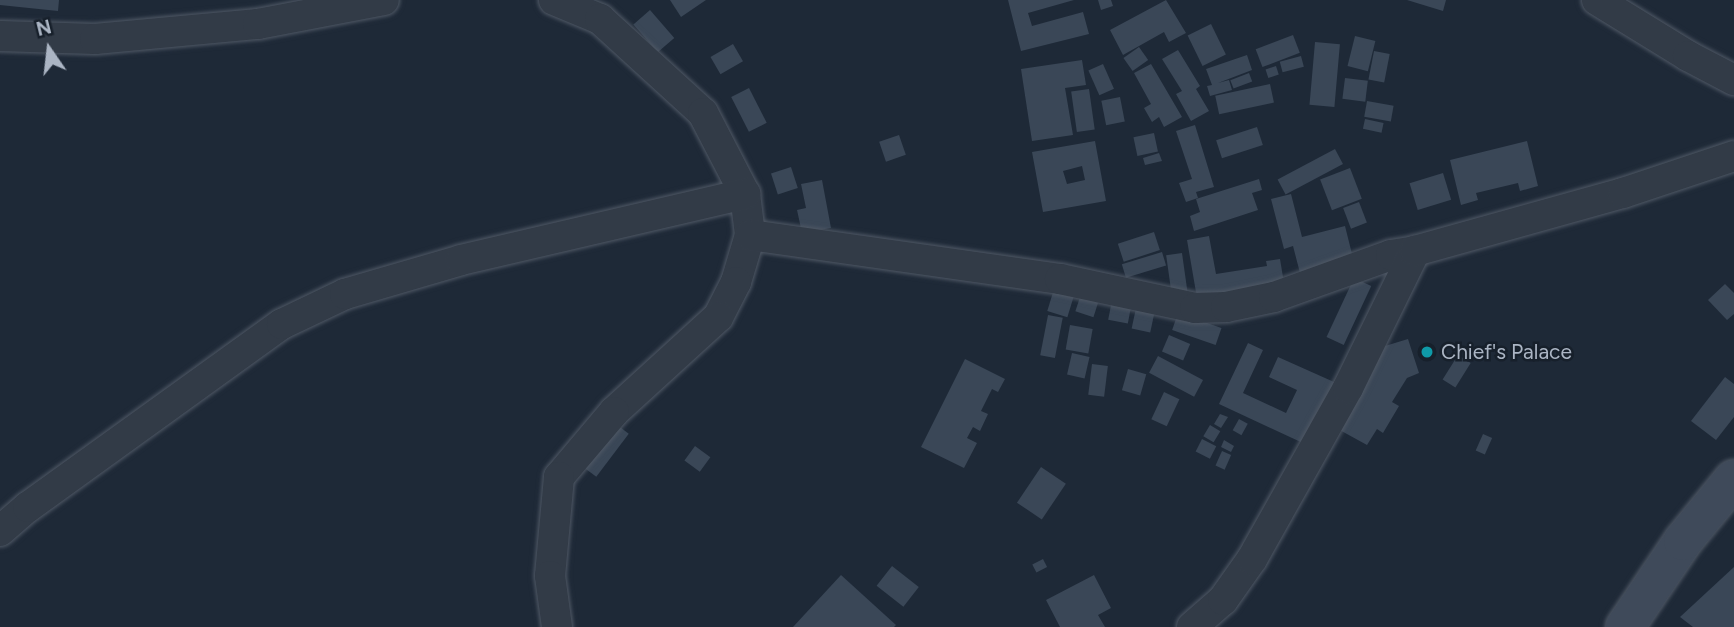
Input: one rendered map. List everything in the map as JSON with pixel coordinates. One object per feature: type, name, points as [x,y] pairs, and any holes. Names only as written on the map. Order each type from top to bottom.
[{"type":"street","points":[[0,36],[95,39],[258,24],[384,0]]},
{"type":"street","points":[[554,0],[600,19],[703,113],[745,194],[750,235],[736,282],[718,317],[614,412],[559,477],[550,576],[557,627]]},
{"type":"street","points":[[1597,0],[1688,56],[1734,80]]},
{"type":"street","points":[[750,235],[987,267],[1141,295],[1195,308],[1226,307],[1274,297],[1391,255],[1415,251],[1623,193],[1734,156]]},
{"type":"street","points":[[0,531],[28,507],[282,324],[345,294],[461,260],[745,194]]},
{"type":"street","points":[[1192,627],[1223,600],[1252,559],[1348,388],[1415,251]]},
{"type":"street","points":[[1625,627],[1684,541],[1734,479]]},
{"type":"building","points":[[0,0],[59,0],[58,11],[0,5]]},
{"type":"building","points":[[670,0],[706,0],[681,17]]},
{"type":"building","points":[[1008,0],[1074,0],[1028,13],[1032,26],[1083,12],[1089,34],[1021,51]]},
{"type":"building","points":[[1098,0],[1111,0],[1113,6],[1101,10]]},
{"type":"building","points":[[1166,0],[1186,33],[1169,42],[1164,32],[1123,55],[1110,30]]},
{"type":"building","points":[[1407,0],[1446,0],[1443,11]]},
{"type":"building","points":[[650,10],[674,38],[658,52],[633,24]]},
{"type":"building","points":[[1211,24],[1226,55],[1203,66],[1188,35]]},
{"type":"building","points":[[1293,35],[1300,53],[1262,67],[1256,49]]},
{"type":"building","points":[[1355,36],[1375,41],[1368,71],[1348,66]]},
{"type":"building","points":[[1315,42],[1340,44],[1334,107],[1310,105]]},
{"type":"building","points":[[733,44],[743,61],[720,74],[710,57]]},
{"type":"building","points":[[1139,47],[1148,60],[1133,71],[1123,58]]},
{"type":"building","points":[[1178,50],[1200,86],[1196,89],[1209,111],[1191,121],[1176,94],[1182,91],[1162,59]]},
{"type":"building","points":[[1374,51],[1390,54],[1384,83],[1368,79]]},
{"type":"building","points":[[1247,55],[1252,70],[1218,83],[1229,80],[1232,90],[1210,96],[1207,86],[1212,85],[1206,69]]},
{"type":"building","points":[[1301,56],[1304,67],[1283,72],[1280,62]]},
{"type":"building","points":[[1082,60],[1086,85],[1065,88],[1073,135],[1032,141],[1021,69]]},
{"type":"building","points":[[1103,64],[1114,89],[1099,95],[1088,71]]},
{"type":"building","points":[[1151,64],[1182,117],[1164,127],[1159,117],[1152,122],[1144,108],[1151,104],[1134,73]]},
{"type":"building","points":[[1276,66],[1279,75],[1268,78],[1266,69]]},
{"type":"building","points":[[1249,73],[1252,81],[1234,89],[1230,80]]},
{"type":"building","points":[[1345,78],[1368,81],[1365,102],[1342,99]]},
{"type":"building","points":[[1270,84],[1274,103],[1219,114],[1215,96]]},
{"type":"building","points":[[749,88],[767,123],[749,132],[731,97]]},
{"type":"building","points":[[1089,89],[1095,130],[1077,132],[1071,92]]},
{"type":"building","points":[[1120,97],[1125,122],[1106,125],[1101,101]]},
{"type":"building","points":[[1367,101],[1394,106],[1391,121],[1364,117]]},
{"type":"building","points":[[1365,119],[1384,123],[1382,133],[1363,129]]},
{"type":"building","points":[[1195,125],[1214,187],[1196,192],[1198,198],[1186,202],[1179,183],[1192,179],[1176,131]]},
{"type":"building","points":[[1257,127],[1263,145],[1222,158],[1216,140]]},
{"type":"building","points":[[1154,133],[1158,152],[1137,156],[1133,137]]},
{"type":"building","points":[[899,135],[906,155],[886,162],[879,142]]},
{"type":"building","points":[[1095,141],[1106,201],[1043,212],[1032,152]],"holes":[[[1082,166],[1085,180],[1067,184],[1063,171]]]},
{"type":"building","points":[[1527,141],[1538,186],[1520,191],[1518,183],[1476,193],[1478,200],[1461,205],[1450,160]]},
{"type":"building","points":[[1335,149],[1343,164],[1286,195],[1278,180]]},
{"type":"building","points":[[1159,153],[1162,161],[1145,165],[1143,158]]},
{"type":"building","points":[[791,167],[798,188],[778,194],[771,173]]},
{"type":"building","points":[[1350,168],[1362,199],[1332,210],[1320,179]]},
{"type":"building","points":[[1443,173],[1451,200],[1418,210],[1410,183]]},
{"type":"building","points":[[1259,179],[1262,190],[1252,193],[1258,210],[1194,231],[1190,216],[1200,212],[1196,199]]},
{"type":"building","points":[[822,180],[831,228],[802,233],[797,210],[806,208],[801,184]]},
{"type":"building","points":[[1291,194],[1302,237],[1345,226],[1353,258],[1300,273],[1293,246],[1284,249],[1271,199]]},
{"type":"building","points":[[1359,202],[1367,223],[1351,229],[1343,208]]},
{"type":"building","points":[[1154,232],[1160,250],[1124,262],[1118,244]]},
{"type":"building","points":[[1209,236],[1216,274],[1267,266],[1266,261],[1280,259],[1284,283],[1197,298],[1187,240]]},
{"type":"building","points":[[1162,252],[1166,265],[1126,278],[1122,264]]},
{"type":"building","points":[[1182,253],[1188,297],[1172,299],[1166,255]]},
{"type":"building","points":[[1354,278],[1371,286],[1344,345],[1327,337]]},
{"type":"building","points":[[1725,284],[1734,293],[1734,314],[1727,320],[1708,300]]},
{"type":"building","points":[[1054,289],[1074,295],[1067,317],[1047,311]]},
{"type":"building","points":[[1080,297],[1098,303],[1093,317],[1075,311]]},
{"type":"building","points":[[1112,300],[1132,304],[1128,323],[1108,320]]},
{"type":"building","points":[[1136,308],[1155,312],[1150,332],[1132,329]]},
{"type":"building","points":[[1178,313],[1221,328],[1216,345],[1172,330]]},
{"type":"building","points":[[1048,315],[1063,318],[1055,358],[1040,355]]},
{"type":"building","points":[[1070,325],[1093,329],[1088,354],[1066,350]]},
{"type":"building","points":[[1169,335],[1190,344],[1183,361],[1162,352]]},
{"type":"building","points":[[1408,339],[1419,373],[1407,378],[1392,402],[1399,406],[1383,433],[1377,429],[1367,445],[1336,428],[1385,346]]},
{"type":"building","points":[[1248,343],[1263,350],[1243,393],[1286,413],[1297,390],[1269,377],[1278,357],[1334,382],[1305,444],[1219,404]]},
{"type":"building","points":[[1072,353],[1090,357],[1085,378],[1067,374]]},
{"type":"building","points":[[1458,355],[1471,363],[1455,388],[1443,380]]},
{"type":"building","points":[[1158,356],[1203,380],[1194,397],[1149,373]]},
{"type":"building","points":[[965,359],[1005,379],[998,392],[992,389],[981,411],[988,414],[980,431],[973,427],[967,438],[977,443],[964,468],[921,447]]},
{"type":"building","points":[[1092,364],[1108,366],[1104,397],[1088,395]]},
{"type":"building","points":[[1128,369],[1146,374],[1140,395],[1122,390]]},
{"type":"building","points":[[1725,377],[1734,384],[1734,417],[1716,440],[1691,421]]},
{"type":"building","points":[[1164,392],[1179,399],[1167,426],[1151,419]]},
{"type":"building","points":[[1220,414],[1228,417],[1221,428],[1214,424]]},
{"type":"building","points":[[1239,419],[1248,424],[1241,435],[1233,430]]},
{"type":"building","points":[[612,421],[629,434],[596,477],[580,464]]},
{"type":"building","points":[[1210,425],[1220,431],[1214,442],[1203,436]]},
{"type":"building","points":[[1483,434],[1492,438],[1485,455],[1476,450]]},
{"type":"building","points":[[1202,439],[1216,446],[1210,459],[1196,451]]},
{"type":"building","points":[[1224,440],[1234,446],[1231,452],[1221,447]]},
{"type":"building","points":[[695,446],[710,457],[700,472],[684,461]]},
{"type":"building","points":[[1222,451],[1231,455],[1225,470],[1215,466]]},
{"type":"building","points":[[1041,467],[1066,484],[1042,519],[1017,503]]},
{"type":"building","points":[[1043,559],[1047,567],[1036,572],[1032,564]]},
{"type":"building","points":[[892,566],[919,587],[903,607],[877,586]]},
{"type":"building","points":[[1734,567],[1734,627],[1693,627],[1680,617]]},
{"type":"building","points":[[841,575],[896,625],[793,627]]},
{"type":"building","points":[[1094,575],[1111,608],[1098,615],[1105,627],[1060,627],[1046,600]]},
{"type":"place","name":"Chief's Palace","points":[[1427,352]]}]
